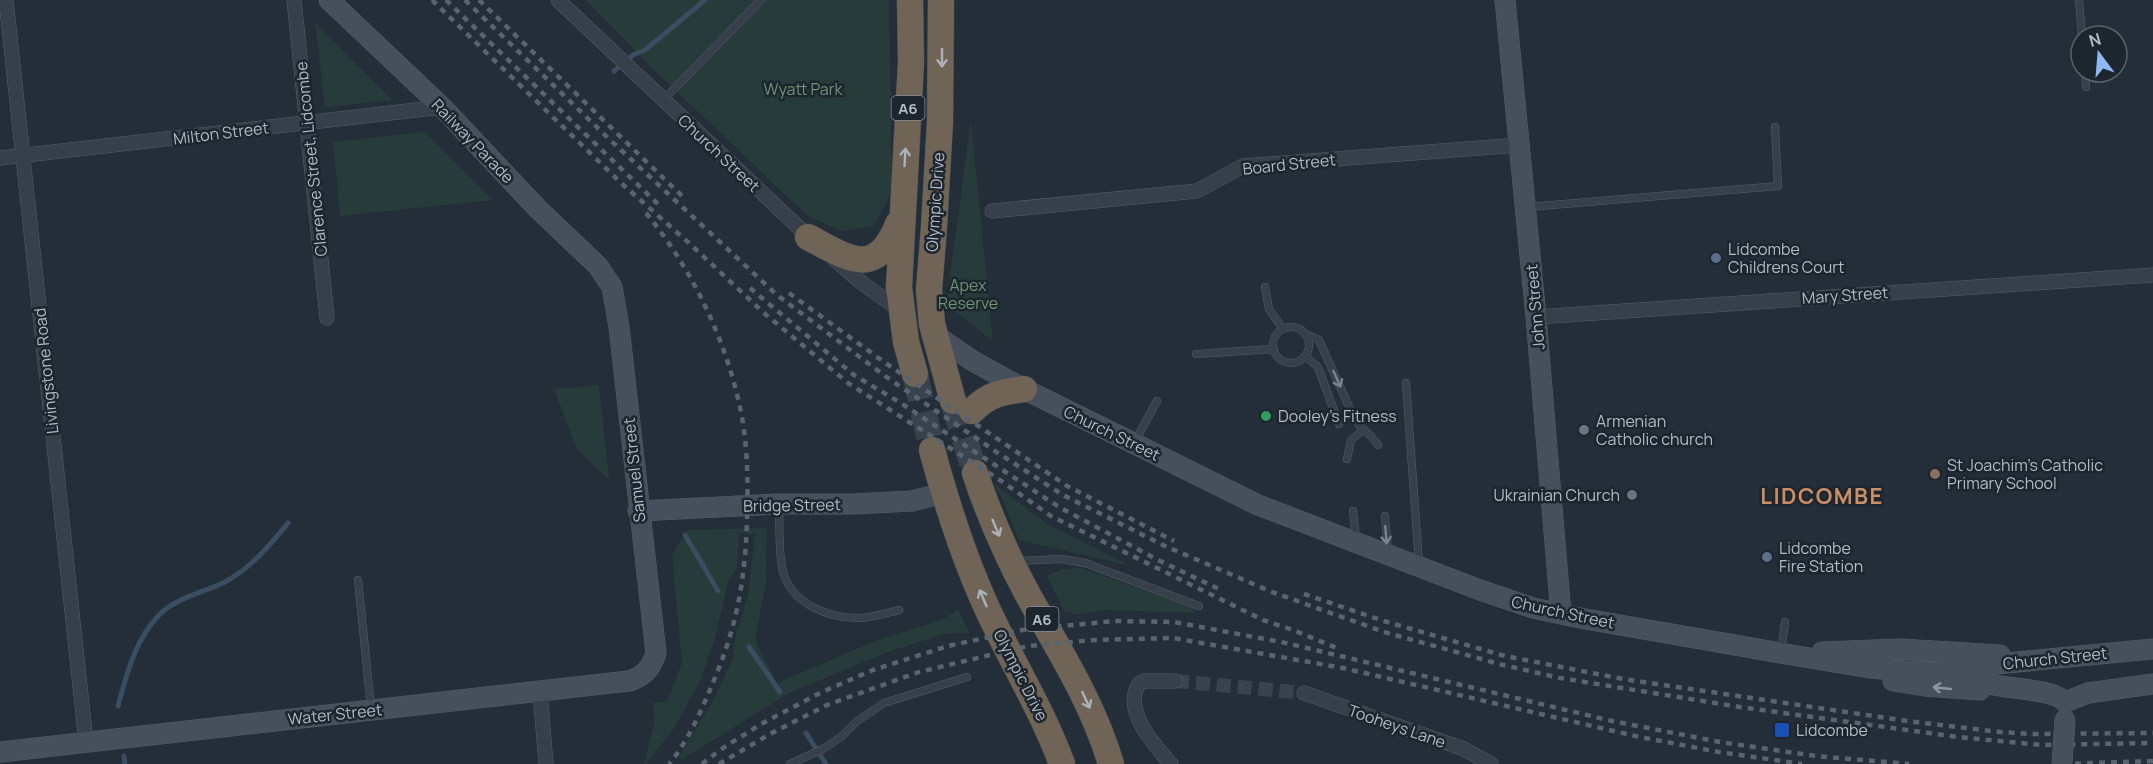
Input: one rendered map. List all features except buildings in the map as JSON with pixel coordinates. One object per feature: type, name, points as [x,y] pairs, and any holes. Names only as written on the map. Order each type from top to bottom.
[{"type":"highway","name":"Olympic Drive","points":[[910,0],[911,62],[899,279],[906,342],[915,374]]},
{"type":"highway","name":"Olympic Drive","points":[[941,0],[940,122],[929,281],[930,308],[935,335],[963,406],[984,400],[999,392],[1024,389]]},
{"type":"highway","points":[[808,237],[846,257],[859,260],[876,257],[891,241],[902,215]]},
{"type":"highway","points":[[901,311],[920,297],[929,281]]},
{"type":"highway","name":"Church Street","points":[[901,311],[935,335]]},
{"type":"highway","name":"Olympic Drive","points":[[932,450],[944,493],[982,596],[1040,711],[1062,764]]},
{"type":"highway","name":"A6","points":[[975,473],[1011,562],[1081,689],[1098,727],[1110,764]]},
{"type":"street","name":"Livingstone Road","points":[[6,0],[86,742]]},
{"type":"street","name":"Clarence Street, Lidcombe","points":[[294,0],[327,318]]},
{"type":"street","name":"Railway Parade","points":[[329,0],[442,107],[538,209],[597,266],[612,287]]},
{"type":"street","name":"Church Street","points":[[558,0],[808,237],[862,283],[901,311]]},
{"type":"street","name":"John Street","points":[[1505,0],[1536,316],[1561,614]]},
{"type":"street","name":"Milton Street","points":[[0,158],[442,107]]},
{"type":"street","name":"Board Street","points":[[992,211],[1197,191],[1242,166],[1519,145]]},
{"type":"street","name":"Mary Street","points":[[1536,316],[2153,275]]},
{"type":"street","name":"Samuel Street","points":[[612,287],[619,327],[638,511],[656,653]]},
{"type":"street","name":"Church Street","points":[[935,335],[973,361],[1024,389],[1258,505],[1510,602],[1561,614],[1780,653]]},
{"type":"street","name":"Bridge Street","points":[[638,511],[779,504],[912,501],[944,493]]},
{"type":"street","points":[[1780,653],[1893,649],[2004,655],[2092,654]]},
{"type":"street","name":"Church Street","points":[[1952,670],[2153,649]]},
{"type":"street","name":"Water Street","points":[[0,752],[629,681],[639,678],[648,671],[656,653]]},
{"type":"street","points":[[1780,653],[1870,668],[1935,672],[1952,670]]},
{"type":"street","points":[[1780,653],[1830,670],[1903,682],[1951,689],[2021,690]]},
{"type":"street","points":[[1811,653],[1936,662],[1952,670]]},
{"type":"street","name":"Church Street","points":[[1952,670],[1970,680],[2055,695],[2065,711]]},
{"type":"street","points":[[1172,764],[1149,738],[1138,717],[1136,689],[1139,684],[1148,680],[1175,681]]},
{"type":"street","points":[[2062,764],[2065,711],[2088,693],[2153,684]]},
{"type":"street","points":[[540,691],[546,764]]},
{"type":"street","name":"Tooheys Lane","points":[[1304,693],[1464,749],[1488,763]]},
{"type":"lane","points":[[663,100],[761,0]]},
{"type":"lane","points":[[2079,0],[2081,24]]},
{"type":"lane","points":[[1525,207],[1778,186],[1774,127]]},
{"type":"lane","points":[[1264,287],[1269,309],[1283,329]]},
{"type":"lane","points":[[1305,334],[1309,345],[1305,356],[1290,363],[1279,358],[1274,349],[1275,337],[1283,329],[1295,328],[1320,340],[1355,420],[1378,445]]},
{"type":"lane","points":[[1196,354],[1274,349]]},
{"type":"lane","points":[[1305,356],[1318,367],[1339,424]]},
{"type":"lane","points":[[1406,383],[1419,566]]},
{"type":"lane","points":[[1134,444],[1157,400]]},
{"type":"lane","points":[[1347,459],[1351,440],[1363,430]]},
{"type":"lane","points":[[779,504],[780,556],[783,573],[788,585],[807,605],[825,612],[860,618],[899,610]]},
{"type":"lane","points":[[1353,511],[1356,542]]},
{"type":"lane","points":[[1385,516],[1388,554]]},
{"type":"lane","points":[[1011,562],[1062,559],[1085,563],[1199,606]]},
{"type":"lane","points":[[358,580],[371,710]]},
{"type":"lane","points":[[1780,653],[1785,622]]},
{"type":"lane","points":[[790,764],[823,749],[884,703],[967,676]]},
{"type":"green space","name":"Wyatt Park","points":[[586,0],[889,0],[892,191],[874,226],[841,231],[808,216],[654,70]]},
{"type":"green space","points":[[315,22],[392,100],[325,107]]},
{"type":"green space","name":"Apex Reserve","points":[[971,121],[993,341],[946,304]]},
{"type":"green space","points":[[425,132],[493,200],[340,216],[333,142]]},
{"type":"green space","points":[[599,385],[609,480],[577,449],[554,389]]},
{"type":"green space","points":[[993,483],[1047,524],[1131,566],[1019,540],[1002,498]]},
{"type":"green space","points":[[767,528],[766,583],[755,640],[777,683],[873,642],[944,619],[958,610],[970,633],[944,634],[888,652],[789,693],[681,760],[679,757],[713,701],[734,656],[733,646],[748,595],[755,534],[739,533],[737,568],[728,581],[716,635],[700,681],[675,727],[644,764],[654,725],[653,703],[667,701],[682,663],[672,556],[687,530]]},
{"type":"green space","points":[[1081,568],[1196,609],[1194,613],[1104,610],[1073,615],[1070,611],[1065,613],[1047,576],[1063,569]]},
{"type":"waterway","points":[[614,71],[633,55],[645,50],[705,0]]},
{"type":"waterway","points":[[118,706],[138,646],[159,615],[173,604],[217,586],[243,570],[259,556],[288,523]]},
{"type":"waterway","points":[[685,535],[718,591]]},
{"type":"waterway","points":[[749,647],[780,692]]},
{"type":"waterway","points":[[806,733],[826,764]]},
{"type":"waterway","points":[[124,756],[125,764]]},
{"type":"tunnel","points":[[915,374],[932,450]]},
{"type":"tunnel","points":[[953,401],[975,473]]},
{"type":"tunnel","points":[[1175,681],[1304,693]]},
{"type":"railway","points":[[432,0],[620,182],[764,313],[848,383],[997,478],[1051,516],[1263,620],[1339,649]]},
{"type":"railway","points":[[446,0],[661,207]]},
{"type":"railway","points":[[465,0],[607,137],[777,295],[885,376],[998,453],[1063,495],[1165,546],[1272,592],[1384,632],[1503,665],[1560,678],[1740,707],[1958,737],[2041,745],[2153,743]]},
{"type":"railway","points":[[479,0],[682,196]]},
{"type":"railway","points":[[646,213],[694,284],[718,336],[728,362],[742,417],[747,469],[747,521],[742,583],[729,641],[700,713],[683,745],[669,764]]},
{"type":"railway","points":[[750,288],[854,375],[1059,507],[1158,560],[1223,591]]},
{"type":"railway","points":[[789,293],[884,362],[1067,486],[1174,541]]},
{"type":"railway","points":[[1304,594],[1384,621],[1505,656],[1623,679],[1907,721],[2000,732],[2153,733]]},
{"type":"railway","points":[[702,764],[761,724],[822,692],[873,670],[948,646],[1022,630],[1115,621],[1174,622],[1286,643],[1612,721],[1720,742],[1816,756],[1909,764]]},
{"type":"railway","points":[[719,764],[770,734],[827,705],[919,672],[1028,646],[1094,640],[1173,638],[1343,668],[1635,736],[1719,752],[1802,764]]},
{"type":"railway","points":[[2063,764],[2153,761]]},
{"type":"place","name":"Lidcombe Childrens Court","points":[[1716,258]]},
{"type":"place","name":"Dooley's Fitness","points":[[1266,416]]},
{"type":"place","name":"Armenian Catholic church","points":[[1584,430]]},
{"type":"place","name":"St Joachim's Catholic Primary School","points":[[1935,474]]},
{"type":"place","name":"Ukrainian Church","points":[[1632,495]]},
{"type":"place","name":"Lidcombe Fire Station","points":[[1767,557]]},
{"type":"place","name":"Lidcombe","points":[[1782,730]]},
{"type":"district","name":"LIDCOMBE","points":[[1822,496]]}]
